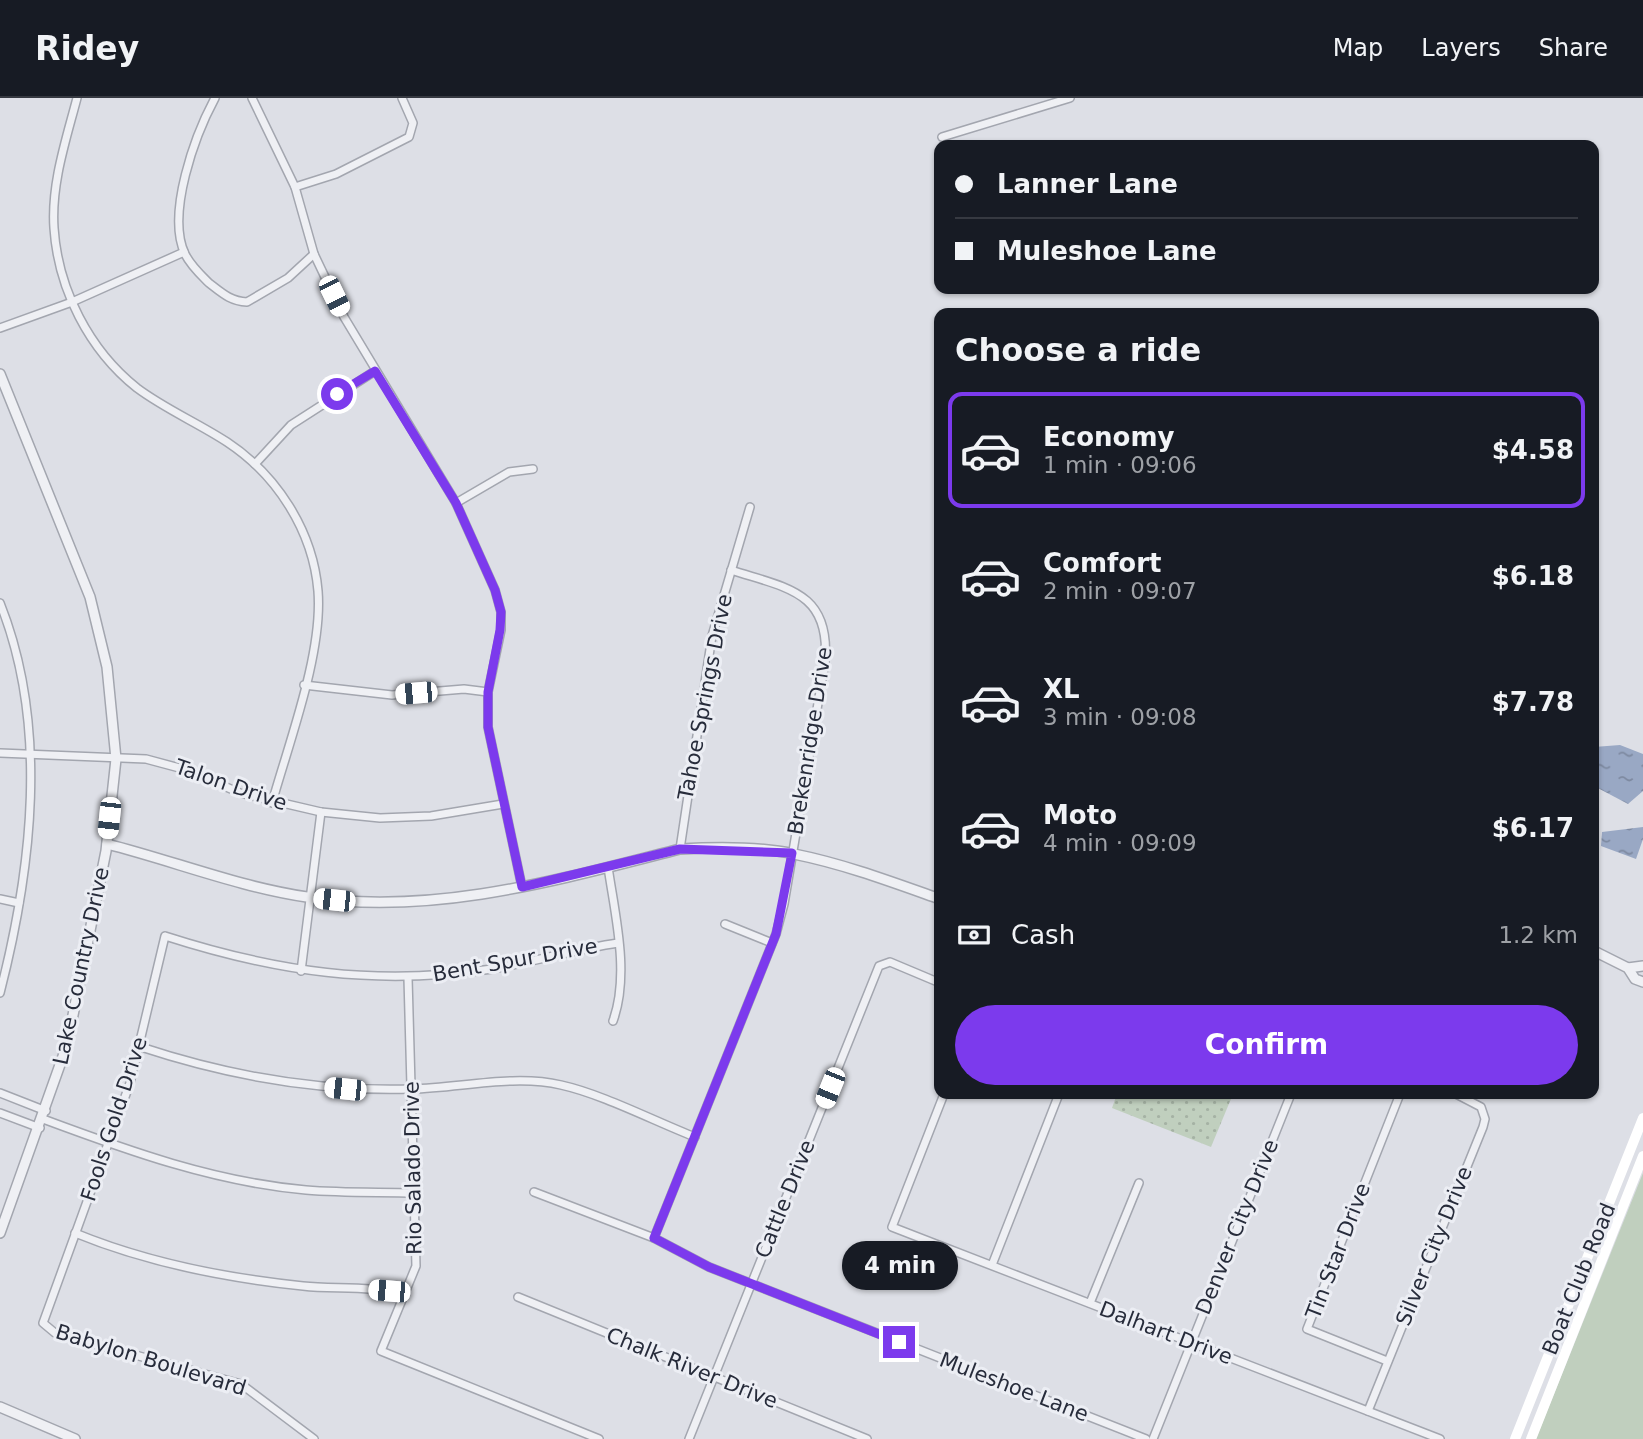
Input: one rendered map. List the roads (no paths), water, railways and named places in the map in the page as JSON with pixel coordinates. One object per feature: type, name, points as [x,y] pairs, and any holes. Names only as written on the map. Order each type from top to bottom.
[{"type":"main road","name":"Boat Club Road","points":[[1515,1439],[1643,1118]]},
{"type":"main road","name":"Boat Club Road","points":[[1531,1439],[1643,1156]]},
{"type":"street","points":[[77,98],[57,182],[54,226],[57,250],[72,302],[82,323],[118,372],[139,389],[227,442],[255,464],[281,491],[308,546],[314,569],[318,616],[304,685],[272,803]]},
{"type":"street","points":[[215,98],[198,137],[182,192],[178,221],[184,252],[197,272],[226,297],[247,302],[288,278],[314,254]]},
{"type":"street","points":[[252,98],[295,187],[314,254],[375,371],[456,503],[495,590],[501,612],[488,692],[488,727],[522,887]]},
{"type":"street","points":[[295,187],[336,174],[409,136],[413,131],[413,123],[402,98]]},
{"type":"street","points":[[942,137],[1070,98]]},
{"type":"street","points":[[0,327],[72,302],[184,252]]},
{"type":"street","points":[[255,464],[291,425],[375,371]]},
{"type":"street","name":"Lake Country Drive","points":[[0,374],[90,597],[107,667],[116,759],[107,844],[67,1045],[43,1119],[0,1234]]},
{"type":"street","points":[[456,503],[509,472],[533,469]]},
{"type":"street","name":"Tahoe Springs Drive","points":[[680,849],[712,636],[750,507]]},
{"type":"street","name":"Brekenridge Drive","points":[[654,1238],[772,943],[784,904],[827,638],[817,608],[807,598],[731,570]]},
{"type":"street","points":[[0,603],[20,675],[30,753],[29,828],[19,902],[0,993]]},
{"type":"street","points":[[304,685],[392,695],[464,688],[488,692]]},
{"type":"street","name":"Talon Drive","points":[[0,753],[165,763],[272,803],[321,812],[380,818],[431,816],[503,804]]},
{"type":"street","points":[[301,971],[321,812]]},
{"type":"street","points":[[107,844],[188,865],[221,878],[310,897],[359,902],[458,899],[522,887],[680,849],[792,853],[870,874],[934,898]]},
{"type":"street","points":[[608,867],[618,943],[621,993],[613,1021]]},
{"type":"street","points":[[0,899],[19,902]]},
{"type":"street","points":[[724,924],[772,943]]},
{"type":"street","name":"Bent Spur Drive","points":[[165,936],[262,964],[301,971],[355,977],[408,978],[496,968],[618,943]]},
{"type":"street","name":"Fools Gold Drive","points":[[50,1298],[109,1144],[141,1047],[165,936]]},
{"type":"street","points":[[1599,954],[1628,968],[1635,979],[1643,982]]},
{"type":"street","name":"Cattle Drive","points":[[689,1439],[879,966],[884,962],[934,981]]},
{"type":"street","points":[[1628,968],[1643,966]]},
{"type":"street","name":"Rio Salado Drive","points":[[408,978],[416,1266],[381,1351],[599,1439]]},
{"type":"street","points":[[141,1047],[186,1062],[289,1083],[345,1089],[412,1089],[530,1081],[562,1085],[695,1137]]},
{"type":"street","points":[[0,1093],[43,1119],[164,1162],[239,1180],[306,1190],[414,1193]]},
{"type":"street","name":"Dalhart Drive","points":[[942,1099],[892,1227],[1440,1439]]},
{"type":"street","points":[[992,1265],[1057,1099]]},
{"type":"street","name":"Denver City Drive","points":[[1153,1439],[1289,1099]]},
{"type":"street","name":"Tin Star Drive","points":[[1387,1361],[1307,1329],[1397,1099]]},
{"type":"street","name":"Silver City Drive","points":[[1368,1411],[1483,1127],[1485,1119],[1481,1107],[1466,1099]]},
{"type":"street","points":[[0,1113],[43,1119]]},
{"type":"street","points":[[1090,1303],[1139,1183]]},
{"type":"street","name":"Muleshoe Lane","points":[[534,1192],[654,1238],[709,1267],[1146,1439]]},
{"type":"street","points":[[75,1233],[141,1256],[202,1271],[306,1286],[389,1291],[404,1297]]},
{"type":"street","name":"Chalk River Drive","points":[[518,1297],[867,1439]]},
{"type":"street","name":"Babylon Boulevard","points":[[50,1298],[43,1323],[55,1333],[242,1384],[314,1439]]},
{"type":"street","points":[[0,1407],[75,1439]]},
{"type":"water","points":[[1620,745],[1643,754],[1643,791],[1628,804],[1599,789],[1599,747]]},
{"type":"water","points":[[1643,827],[1643,839],[1636,859],[1601,846],[1602,832]]}]
